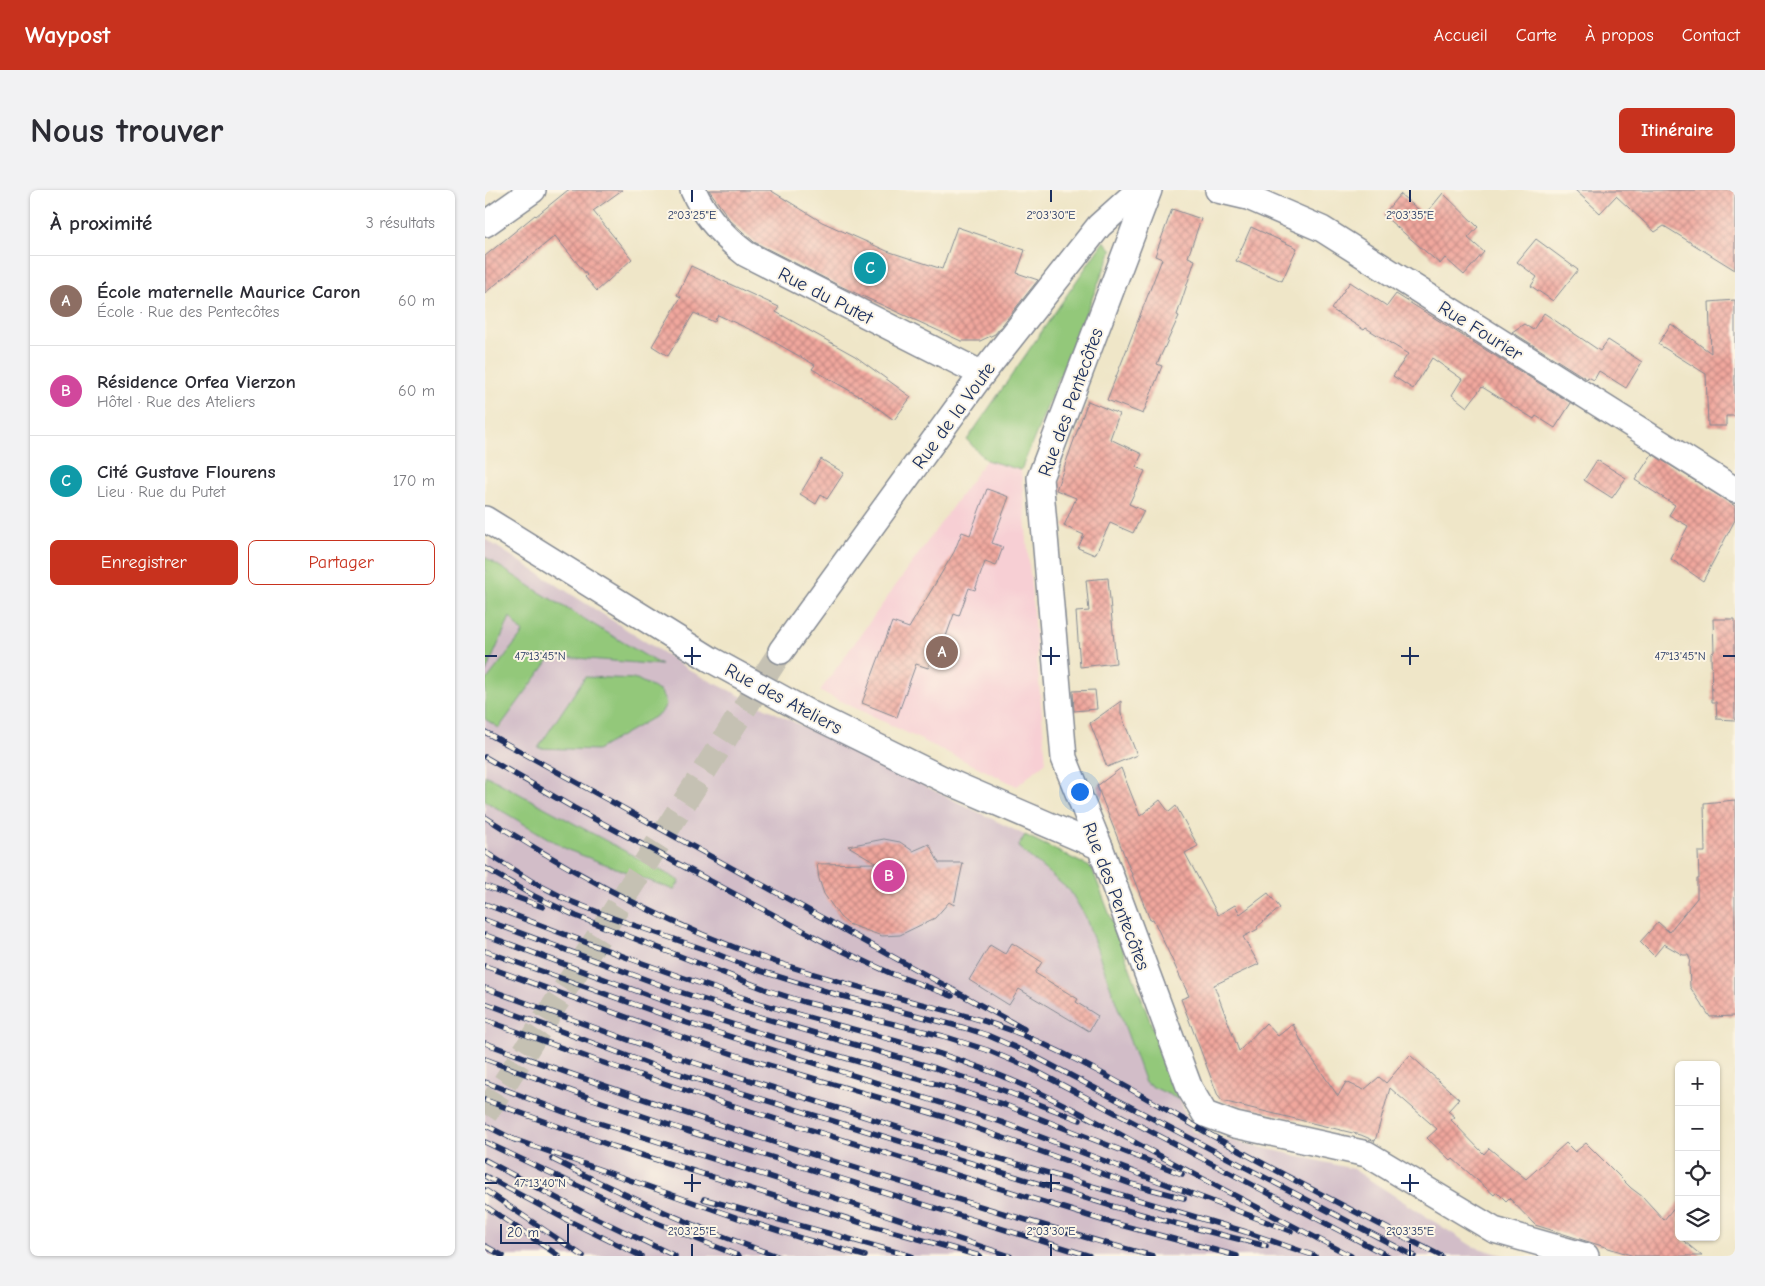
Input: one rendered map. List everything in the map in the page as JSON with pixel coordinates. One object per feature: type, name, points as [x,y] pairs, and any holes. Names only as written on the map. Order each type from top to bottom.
[{"type":"street","points":[[485,224],[533,190]]},
{"type":"street","name":"Rue du Putet","points":[[693,190],[707,215],[727,239],[746,254],[982,374]]},
{"type":"street","name":"Rue de la Voute","points":[[781,651],[982,374],[1099,226],[1139,190]]},
{"type":"street","name":"Rue des Pentecôtes","points":[[1149,190],[1040,478],[1063,758],[1100,847],[1190,1090],[1205,1114],[1235,1125],[1367,1154],[1494,1230],[1586,1256]]},
{"type":"street","name":"Rue Fourier","points":[[1218,190],[1248,197],[1322,229],[1735,490]]},
{"type":"street","name":"Rue des Ateliers","points":[[485,520],[710,659],[809,713],[947,781],[1100,847]]},
{"type":"shaded area","points":[[986,460],[1021,470],[1046,762],[1017,786],[820,691]]},
{"type":"shaded area","points":[[485,539],[696,674],[1092,868],[1192,1131],[1353,1169],[1472,1246],[1506,1256],[485,1256]]},
{"type":"green space","points":[[1104,241],[1112,250],[1021,470],[986,460],[967,440]]},
{"type":"green space","points":[[485,557],[661,665],[552,656],[499,728],[485,719],[485,682],[523,633],[510,617],[486,672]]},
{"type":"green space","points":[[585,677],[637,679],[661,692],[666,704],[661,713],[597,750],[538,748]]},
{"type":"green space","points":[[485,775],[680,881],[674,890],[568,850],[485,801]]},
{"type":"green space","points":[[1025,835],[1092,868],[1180,1100],[1145,1083],[1085,916],[1070,891],[1018,847]]},
{"type":"building","points":[[568,190],[622,190],[593,211],[632,259],[597,291],[585,277],[587,275],[555,236],[485,293],[485,256]]},
{"type":"building","points":[[709,190],[770,190],[822,222],[887,251],[942,269],[957,227],[1025,250],[1017,273],[1038,280],[995,334],[980,341],[961,341],[838,285],[754,242],[730,220]]},
{"type":"building","points":[[1575,190],[1735,190],[1735,270],[1664,226],[1655,232],[1616,196],[1600,213]]},
{"type":"building","points":[[1443,193],[1478,227],[1468,238],[1484,252],[1464,275],[1445,258],[1440,264],[1383,215],[1400,194],[1425,215]]},
{"type":"building","points":[[1172,209],[1201,219],[1188,257],[1195,260],[1177,315],[1179,316],[1157,364],[1162,366],[1143,414],[1107,400],[1162,259],[1155,256]]},
{"type":"building","points":[[1251,227],[1297,248],[1282,281],[1236,261]]},
{"type":"building","points":[[1536,239],[1578,270],[1553,301],[1531,286],[1537,277],[1517,262]]},
{"type":"building","points":[[691,266],[779,307],[776,312],[855,356],[911,397],[894,420],[860,395],[812,369],[815,365],[760,334],[718,315],[714,322],[694,313],[668,356],[652,346],[681,297],[677,295]]},
{"type":"building","points":[[1350,282],[1387,306],[1396,294],[1571,403],[1555,428],[1536,416],[1534,419],[1482,387],[1467,407],[1452,395],[1462,379],[1432,358],[1413,389],[1393,376],[1408,354],[1331,309]]},
{"type":"building","points":[[1735,300],[1735,416],[1726,416],[1726,426],[1708,426],[1706,374],[1658,344],[1671,324],[1711,353],[1709,302]]},
{"type":"building","points":[[1544,313],[1600,351],[1608,340],[1642,362],[1626,388],[1599,371],[1594,380],[1588,377],[1587,379],[1512,332],[1524,324],[1533,330]]},
{"type":"building","points":[[1088,401],[1119,414],[1110,439],[1142,454],[1136,467],[1145,471],[1129,504],[1144,511],[1133,533],[1110,523],[1095,555],[1078,548],[1084,535],[1064,526],[1076,498],[1056,490]]},
{"type":"building","points":[[1652,454],[1735,506],[1735,520],[1703,581],[1671,559],[1688,526],[1669,515],[1675,505],[1635,480]]},
{"type":"building","points":[[821,459],[844,473],[827,499],[821,495],[816,504],[800,494]]},
{"type":"building","points":[[1597,460],[1626,478],[1612,498],[1584,480]]},
{"type":"building","points":[[987,489],[1009,497],[992,543],[1003,547],[996,566],[985,562],[975,590],[969,588],[959,616],[954,614],[944,642],[938,640],[928,668],[916,664],[897,717],[862,703],[892,622],[909,628],[954,552],[962,532],[970,535]]},
{"type":"building","points":[[1108,578],[1116,663],[1080,667],[1076,612],[1089,611],[1086,580]]},
{"type":"building","points":[[1713,619],[1735,619],[1735,720],[1717,719],[1716,702],[1712,702],[1711,653],[1714,652]]},
{"type":"building","points":[[1095,690],[1097,709],[1074,711],[1073,691]]},
{"type":"building","points":[[1121,701],[1121,714],[1137,755],[1107,767],[1090,723]]},
{"type":"building","points":[[1121,768],[1140,816],[1160,800],[1169,812],[1176,806],[1198,846],[1185,853],[1218,915],[1235,905],[1240,914],[1268,893],[1280,908],[1257,927],[1258,929],[1243,937],[1259,964],[1214,985],[1239,1051],[1266,1023],[1278,1036],[1293,1024],[1304,1047],[1338,1096],[1346,1082],[1364,1090],[1379,1077],[1386,1083],[1410,1055],[1459,1099],[1448,1111],[1455,1117],[1451,1120],[1484,1154],[1489,1148],[1526,1179],[1566,1143],[1575,1152],[1586,1143],[1631,1188],[1643,1197],[1664,1220],[1675,1206],[1675,1241],[1684,1241],[1702,1256],[1634,1256],[1535,1225],[1509,1198],[1506,1201],[1497,1192],[1494,1195],[1453,1159],[1451,1161],[1427,1138],[1437,1129],[1390,1088],[1375,1141],[1361,1135],[1222,1101],[1218,1096],[1181,999],[1189,996],[1153,919],[1150,920],[1097,786]]},
{"type":"building","points":[[1735,800],[1735,1016],[1710,1017],[1690,987],[1690,959],[1688,955],[1683,955],[1664,944],[1654,956],[1640,942],[1658,922],[1669,932],[1697,898],[1697,879],[1699,879],[1698,852],[1705,852],[1704,803]]},
{"type":"building","points":[[884,839],[900,842],[913,851],[929,844],[939,863],[963,863],[954,905],[949,902],[935,918],[900,935],[882,936],[848,924],[840,917],[824,894],[819,879],[817,864],[877,863],[848,846]]},
{"type":"building","points":[[1012,943],[1042,962],[1035,973],[1078,999],[1076,1002],[1098,1016],[1089,1031],[1019,989],[1009,1005],[969,980],[990,945],[1005,954]]},
{"type":"tunnel","points":[[485,1114],[781,651]]},
{"type":"railway","points":[[485,732],[1024,1029]]},
{"type":"railway","points":[[485,757],[574,808],[830,945],[890,973],[952,996]]},
{"type":"railway","points":[[485,817],[551,858],[620,896],[728,945],[816,975],[980,1020],[1049,1046],[1099,1071],[1275,1170],[1441,1256]]},
{"type":"railway","points":[[485,852],[533,882],[566,899]]},
{"type":"railway","points":[[485,868],[534,896],[576,916],[770,991],[804,1002],[943,1036],[987,1050],[1030,1068],[1388,1256]]},
{"type":"railway","points":[[485,886],[543,907]]},
{"type":"railway","points":[[560,897],[751,968],[838,995],[987,1035],[1030,1054],[1414,1256]]},
{"type":"railway","points":[[485,904],[626,957],[769,1006],[914,1046],[999,1075],[1076,1111],[1351,1256]]},
{"type":"railway","points":[[485,920],[677,991],[935,1068],[1005,1091],[1080,1120]]},
{"type":"railway","points":[[485,935],[691,1011],[1005,1105],[1182,1174]]},
{"type":"railway","points":[[485,951],[684,1022],[1001,1122],[1291,1231]]},
{"type":"railway","points":[[485,966],[751,1060],[948,1118],[1131,1184],[1184,1198]]},
{"type":"railway","points":[[485,988],[670,1055],[954,1145],[1246,1232],[1315,1256]]},
{"type":"railway","points":[[485,1003],[660,1068],[1115,1207],[1266,1246]]},
{"type":"railway","points":[[485,1020],[711,1099],[1102,1220],[1237,1256]]},
{"type":"railway","points":[[485,1043],[698,1118],[914,1186],[1093,1240],[1153,1256]]},
{"type":"railway","points":[[485,1059],[687,1131],[1090,1256]]},
{"type":"railway","points":[[485,1082],[564,1112],[796,1185],[1010,1256]]},
{"type":"railway","points":[[485,1100],[612,1146],[862,1223],[980,1256]]},
{"type":"railway","points":[[485,1125],[515,1140]]},
{"type":"railway","points":[[510,1138],[738,1218],[865,1256]]},
{"type":"railway","points":[[485,1142],[652,1221],[739,1256]]},
{"type":"railway","points":[[552,1159],[663,1212],[777,1256]]},
{"type":"railway","points":[[485,1160],[581,1211],[675,1256]]},
{"type":"railway","points":[[485,1176],[569,1221],[641,1256]]},
{"type":"railway","points":[[485,1190],[583,1256]]},
{"type":"railway","points":[[704,1199],[911,1256]]},
{"type":"railway","points":[[485,1206],[559,1256]]},
{"type":"railway","points":[[485,1246],[503,1256]]},
{"type":"place","name":"Cité Gustave Flourens","points":[[870,268]]},
{"type":"place","name":"École maternelle Maurice Caron","points":[[942,652]]},
{"type":"place","name":"Résidence Orfea Vierzon","points":[[889,876]]}]
